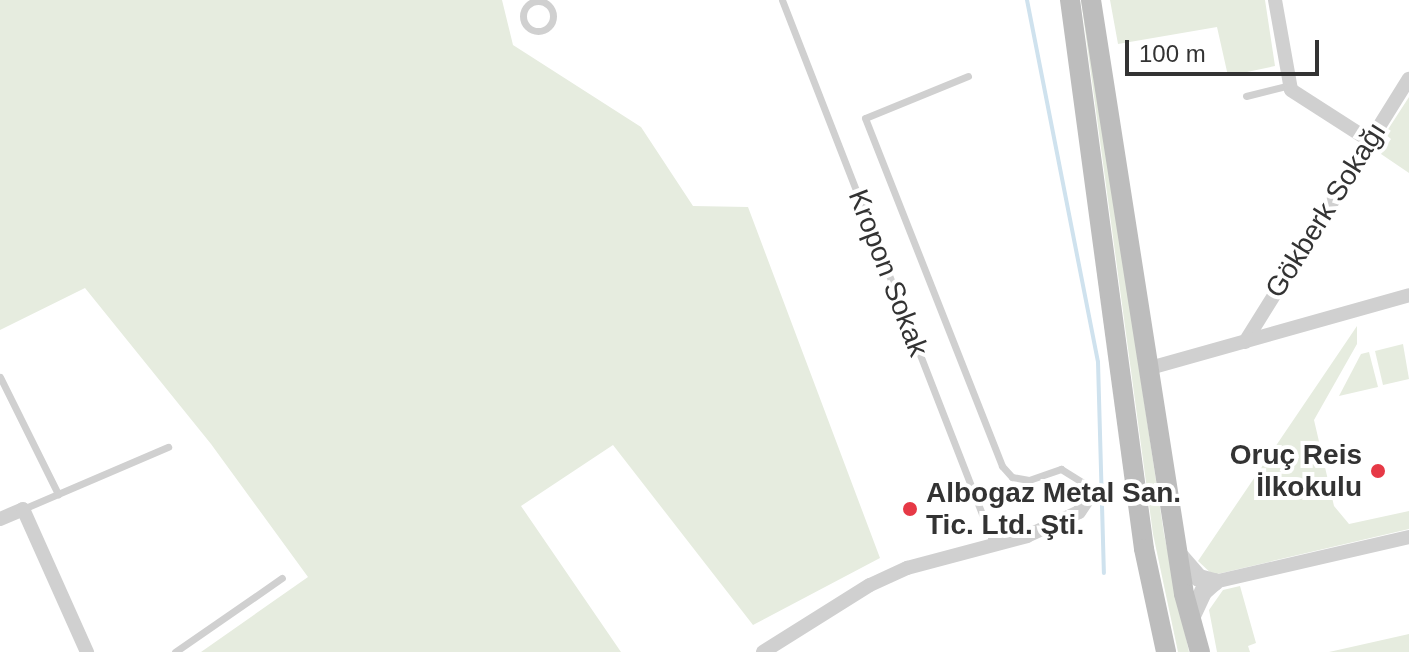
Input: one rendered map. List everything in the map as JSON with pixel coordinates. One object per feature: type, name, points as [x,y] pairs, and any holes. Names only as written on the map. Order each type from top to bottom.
[{"type":"main road","points":[[1070,0],[1144,549],[1166,652]]},
{"type":"main road","points":[[1091,0],[1178,554],[1200,652]]},
{"type":"street","points":[[1275,0],[1290,85],[1369,140]]},
{"type":"street","name":"Gökberk Sokağı","points":[[1245,342],[1409,79]]},
{"type":"street","points":[[1150,368],[1409,295]]},
{"type":"street","points":[[763,652],[870,585],[907,568],[994,545],[1079,512],[1089,497]]},
{"type":"street","points":[[0,519],[23,509],[87,652]]},
{"type":"street","points":[[1178,554],[1199,578],[1214,582],[1409,537]]},
{"type":"street","points":[[1191,618],[1203,592],[1214,582]]},
{"type":"lane","name":"Kropon Sokak","points":[[782,0],[994,545]]},
{"type":"lane","points":[[551,2],[553,12],[550,26],[536,31],[527,27],[523,12],[529,4],[551,2]]},
{"type":"lane","points":[[968,76],[865,118],[1002,466],[1012,477],[1029,480],[1061,469],[1083,483],[1089,497]]},
{"type":"lane","points":[[1246,96],[1290,85]]},
{"type":"lane","points":[[0,377],[58,494]]},
{"type":"lane","points":[[23,509],[168,447]]},
{"type":"lane","points":[[175,652],[282,578]]},
{"type":"shaded area","points":[[0,0],[502,0],[513,45],[641,127],[693,206],[748,207],[880,558],[753,625],[613,445],[521,506],[621,652],[201,652],[308,577],[211,444],[85,288],[0,330]]},
{"type":"shaded area","points":[[1081,0],[1084,0],[1164,534],[1189,652],[1178,652],[1153,534]]},
{"type":"shaded area","points":[[1110,0],[1265,0],[1275,66],[1228,76],[1217,27],[1118,44]]},
{"type":"shaded area","points":[[1409,97],[1409,173],[1381,154],[1391,139],[1385,134]]},
{"type":"shaded area","points":[[1357,326],[1357,344],[1314,420],[1334,506],[1349,524],[1409,511],[1409,529],[1213,575],[1198,561]]},
{"type":"shaded area","points":[[1403,344],[1409,379],[1383,385],[1375,351]]},
{"type":"shaded area","points":[[1369,352],[1378,387],[1339,396],[1361,354]]},
{"type":"shaded area","points":[[1240,586],[1256,643],[1248,646],[1250,652],[1217,652],[1209,610],[1223,590]]},
{"type":"shaded area","points":[[1409,634],[1409,652],[1329,652]]},
{"type":"waterway","points":[[1027,0],[1098,362],[1104,573]]},
{"type":"place","name":"Oruç Reis İlkokulu","points":[[1378,471]]},
{"type":"place","name":"Albogaz Metal San. Tic. Ltd. Şti.","points":[[910,509]]}]
